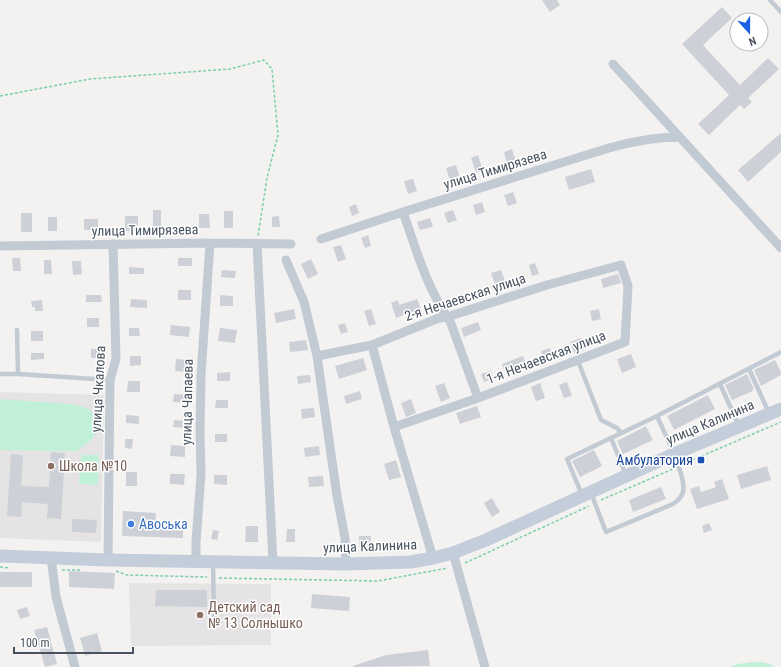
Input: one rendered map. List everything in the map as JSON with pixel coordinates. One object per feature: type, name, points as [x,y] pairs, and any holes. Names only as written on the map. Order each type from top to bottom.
[{"type":"main road","name":"улица Калинина","points":[[0,556],[52,564],[111,565],[196,562],[346,564],[411,562],[433,558],[453,553],[589,497],[627,476],[676,460],[739,426],[775,411]]},
{"type":"street","points":[[613,64],[781,248]]},
{"type":"street","name":"улица Тимирязева","points":[[321,240],[403,212],[610,148],[639,140],[662,137],[679,137]]},
{"type":"street","name":"1-я Нечаевская улица","points":[[403,212],[430,285],[444,313],[450,321],[478,398]]},
{"type":"street","name":"улица Тимирязева","points":[[0,246],[210,243],[291,244]]},
{"type":"street","name":"улица Чапаева","points":[[196,562],[201,474],[201,375],[210,243]]},
{"type":"street","name":"улица Чкалова","points":[[111,565],[110,380],[116,359],[113,244]]},
{"type":"street","points":[[257,244],[273,562]]},
{"type":"street","points":[[286,260],[304,302],[317,356],[337,496],[345,538],[346,564]]},
{"type":"street","name":"2-я Нечаевская улица","points":[[317,356],[372,345],[439,318],[447,317],[547,285],[621,265],[628,286],[625,342]]},
{"type":"street","name":"1-я Нечаевская улица","points":[[394,427],[478,398],[625,342]]},
{"type":"street","points":[[372,345],[394,427],[433,558]]},
{"type":"street","points":[[453,553],[485,667]]},
{"type":"street","points":[[52,564],[56,597],[75,667]]},
{"type":"lane","points":[[770,0],[781,12]]},
{"type":"lane","points":[[17,330],[18,374]]},
{"type":"lane","points":[[657,416],[684,483],[683,492],[680,499],[673,504],[606,532],[589,497],[567,459],[657,416],[781,352]]},
{"type":"lane","points":[[578,361],[601,420],[618,428],[621,433]]},
{"type":"lane","points":[[749,369],[775,411]]},
{"type":"lane","points":[[0,374],[110,380]]},
{"type":"lane","points":[[720,384],[739,426]]},
{"type":"lane","points":[[611,438],[627,476]]},
{"type":"lane","points":[[212,562],[214,619]]},
{"type":"path","points":[[0,96],[90,79],[230,70],[264,60],[272,70],[278,135],[267,178],[257,244]]},
{"type":"path","points":[[111,565],[127,575],[378,581],[457,566],[589,497],[676,460],[781,422]]},
{"type":"path","points":[[52,564],[83,570]]},
{"type":"shaded area","name":"Школа №10","points":[[0,392],[104,395],[101,542],[0,538]]},
{"type":"shaded area","name":"Детский сад № 13 Солнышко","points":[[129,583],[271,584],[271,645],[131,646]]},
{"type":"green space","points":[[0,399],[72,404],[87,408],[99,419],[98,430],[91,440],[77,451],[0,450]]},
{"type":"green space","points":[[81,455],[99,455],[98,485],[79,484]]},
{"type":"green space","points":[[753,662],[767,663],[774,667],[729,667],[738,664]]},
{"type":"building","points":[[542,0],[557,0],[560,5],[550,12]]},
{"type":"building","points":[[722,7],[729,15],[729,21],[703,45],[740,85],[768,58],[779,69],[748,98],[752,102],[744,109],[740,105],[709,135],[698,124],[729,95],[682,44]]},
{"type":"building","points":[[781,133],[781,152],[748,182],[738,170]]},
{"type":"building","points":[[512,149],[516,162],[507,164],[504,152]]},
{"type":"building","points":[[478,155],[483,171],[476,173],[471,158]]},
{"type":"building","points":[[456,165],[460,178],[450,181],[446,168]]},
{"type":"building","points":[[591,169],[595,182],[569,190],[565,177]]},
{"type":"building","points":[[413,179],[417,191],[408,194],[404,181]]},
{"type":"building","points":[[513,192],[517,203],[508,206],[504,195]]},
{"type":"building","points":[[482,202],[485,212],[476,215],[473,205]]},
{"type":"building","points":[[356,204],[359,213],[352,216],[349,207]]},
{"type":"building","points":[[153,210],[161,210],[161,229],[153,229]]},
{"type":"building","points":[[453,210],[457,220],[448,223],[444,213]]},
{"type":"building","points":[[224,211],[233,211],[233,228],[224,228]]},
{"type":"building","points":[[21,213],[32,213],[32,232],[21,232]]},
{"type":"building","points":[[199,214],[209,214],[210,228],[199,228]]},
{"type":"building","points":[[125,216],[138,216],[138,230],[125,231]]},
{"type":"building","points":[[279,216],[280,227],[272,227],[272,217]]},
{"type":"building","points":[[48,217],[57,217],[57,231],[48,231]]},
{"type":"building","points":[[430,218],[433,227],[420,230],[417,222]]},
{"type":"building","points":[[84,219],[98,219],[98,230],[84,230]]},
{"type":"building","points":[[368,235],[371,246],[365,248],[361,238]]},
{"type":"building","points":[[341,245],[346,259],[338,262],[333,247]]},
{"type":"building","points":[[12,258],[20,258],[21,271],[13,271]]},
{"type":"building","points":[[178,258],[192,258],[192,266],[178,266]]},
{"type":"building","points":[[311,259],[318,274],[308,279],[301,264]]},
{"type":"building","points":[[44,260],[51,260],[52,274],[44,274]]},
{"type":"building","points":[[72,261],[81,261],[82,274],[73,275]]},
{"type":"building","points":[[535,263],[539,274],[532,276],[529,265]]},
{"type":"building","points":[[129,267],[144,268],[144,274],[129,274]]},
{"type":"building","points":[[222,270],[236,271],[235,278],[221,277]]},
{"type":"building","points":[[501,270],[505,281],[495,284],[491,273]]},
{"type":"building","points":[[618,274],[621,283],[603,288],[601,279]]},
{"type":"building","points":[[178,290],[191,290],[191,300],[178,300]]},
{"type":"building","points":[[86,295],[101,295],[102,302],[86,302]]},
{"type":"building","points":[[220,295],[233,296],[233,306],[220,306]]},
{"type":"building","points":[[131,299],[147,300],[147,308],[130,307]]},
{"type":"building","points":[[417,299],[421,309],[396,318],[391,303],[398,300],[399,305]]},
{"type":"building","points":[[42,300],[43,311],[35,311],[35,307],[32,307],[31,301]]},
{"type":"building","points":[[294,309],[296,319],[276,323],[274,313]]},
{"type":"building","points":[[371,309],[376,324],[369,326],[364,311]]},
{"type":"building","points":[[599,309],[601,319],[592,321],[590,311]]},
{"type":"building","points":[[87,318],[99,318],[99,327],[87,327]]},
{"type":"building","points":[[478,322],[481,330],[464,337],[461,328]]},
{"type":"building","points":[[345,323],[348,332],[341,334],[338,325]]},
{"type":"building","points":[[171,325],[190,327],[189,337],[170,335]]},
{"type":"building","points":[[129,328],[139,328],[140,336],[129,336]]},
{"type":"building","points":[[220,328],[237,330],[235,343],[218,341]]},
{"type":"building","points":[[31,331],[43,331],[43,341],[31,341]]},
{"type":"building","points":[[580,338],[584,350],[574,353],[570,342]]},
{"type":"building","points":[[306,340],[308,350],[290,352],[289,342]]},
{"type":"building","points":[[550,348],[553,357],[544,360],[541,351]]},
{"type":"building","points":[[91,349],[100,349],[100,358],[91,358]]},
{"type":"building","points":[[31,353],[44,353],[44,359],[31,360]]},
{"type":"building","points":[[631,354],[636,367],[622,373],[617,359]]},
{"type":"building","points":[[130,356],[141,356],[141,365],[130,366]]},
{"type":"building","points":[[523,356],[526,364],[516,368],[515,366],[504,370],[502,364]]},
{"type":"building","points":[[363,358],[367,370],[339,379],[335,366]]},
{"type":"building","points":[[176,359],[189,360],[188,372],[175,371]]},
{"type":"building","points":[[775,360],[781,375],[761,386],[754,370]]},
{"type":"building","points":[[491,371],[493,379],[484,382],[481,374]]},
{"type":"building","points":[[230,372],[230,381],[217,381],[217,373]]},
{"type":"building","points":[[747,374],[754,389],[752,390],[753,391],[732,400],[725,385]]},
{"type":"building","points":[[310,375],[311,382],[298,384],[297,376]]},
{"type":"building","points":[[128,381],[140,381],[140,392],[127,392]]},
{"type":"building","points":[[567,382],[572,396],[564,398],[559,385]]},
{"type":"building","points":[[444,383],[450,398],[441,402],[435,386]]},
{"type":"building","points":[[540,383],[545,398],[536,401],[531,387]]},
{"type":"building","points":[[360,391],[362,399],[346,404],[344,396]]},
{"type":"building","points":[[174,394],[188,395],[187,403],[173,402]]},
{"type":"building","points":[[708,395],[715,409],[674,430],[667,416]]},
{"type":"building","points":[[411,399],[416,413],[406,417],[401,403]]},
{"type":"building","points":[[216,400],[228,400],[228,408],[215,408]]},
{"type":"building","points":[[477,406],[481,417],[460,424],[456,413]]},
{"type":"building","points":[[314,408],[315,417],[302,419],[301,409]]},
{"type":"building","points":[[126,415],[139,416],[139,424],[126,423]]},
{"type":"building","points":[[174,420],[186,421],[186,428],[173,427]]},
{"type":"building","points":[[646,426],[653,440],[623,454],[617,441]]},
{"type":"building","points":[[215,434],[227,434],[227,442],[215,442]]},
{"type":"building","points":[[125,439],[133,439],[132,449],[125,448]]},
{"type":"building","points":[[171,445],[185,446],[185,457],[170,456]]},
{"type":"building","points":[[319,446],[320,455],[305,457],[304,448]]},
{"type":"building","points":[[594,450],[602,466],[580,477],[572,461]]},
{"type":"building","points":[[51,452],[65,453],[61,519],[47,518],[48,504],[22,502],[21,517],[7,516],[11,454],[23,455],[21,486],[49,487]]},
{"type":"building","points":[[396,460],[401,477],[389,480],[384,464]]},
{"type":"building","points":[[767,466],[771,480],[741,489],[737,475]]},
{"type":"building","points":[[126,472],[137,472],[137,486],[126,486]]},
{"type":"building","points":[[170,474],[185,474],[184,485],[170,484]]},
{"type":"building","points":[[214,475],[227,475],[227,485],[214,484]]},
{"type":"building","points":[[323,476],[324,486],[309,487],[308,477]]},
{"type":"building","points":[[722,479],[729,499],[697,509],[690,489],[699,486],[701,492],[716,487],[714,482]]},
{"type":"building","points":[[661,487],[666,499],[633,512],[629,500]]},
{"type":"building","points":[[492,498],[500,512],[492,517],[484,503]]},
{"type":"building","points":[[123,511],[156,513],[155,527],[183,528],[183,538],[122,536]]},
{"type":"building","points":[[72,519],[97,520],[96,533],[72,532]]},
{"type":"building","points":[[709,523],[712,530],[704,533],[702,526]]},
{"type":"building","points":[[246,526],[258,526],[258,542],[245,542]]},
{"type":"building","points":[[287,529],[295,529],[295,542],[286,542]]},
{"type":"building","points":[[213,530],[219,531],[217,540],[211,539]]},
{"type":"building","points":[[359,536],[371,536],[370,548],[359,547]]},
{"type":"building","points":[[390,541],[401,542],[401,548],[390,548]]},
{"type":"building","points":[[69,571],[115,573],[114,589],[69,587]]},
{"type":"building","points":[[0,572],[32,572],[32,587],[0,587]]},
{"type":"building","points":[[156,590],[207,590],[207,607],[155,606]]},
{"type":"building","points":[[312,594],[350,597],[349,611],[311,608]]},
{"type":"building","points":[[27,607],[30,616],[20,619],[17,610]]},
{"type":"building","points":[[47,627],[57,664],[45,667],[34,630]]},
{"type":"building","points":[[97,633],[102,651],[85,656],[80,638]]},
{"type":"building","points":[[428,650],[430,666],[353,667],[386,655]]},
{"type":"place","name":"Амбулатория","points":[[701,460]]},
{"type":"place","name":"Школа №10","points":[[51,466]]},
{"type":"place","name":"Авоська","points":[[131,524]]},
{"type":"place","name":"Детский сад № 13 Солнышко","points":[[200,615]]}]
